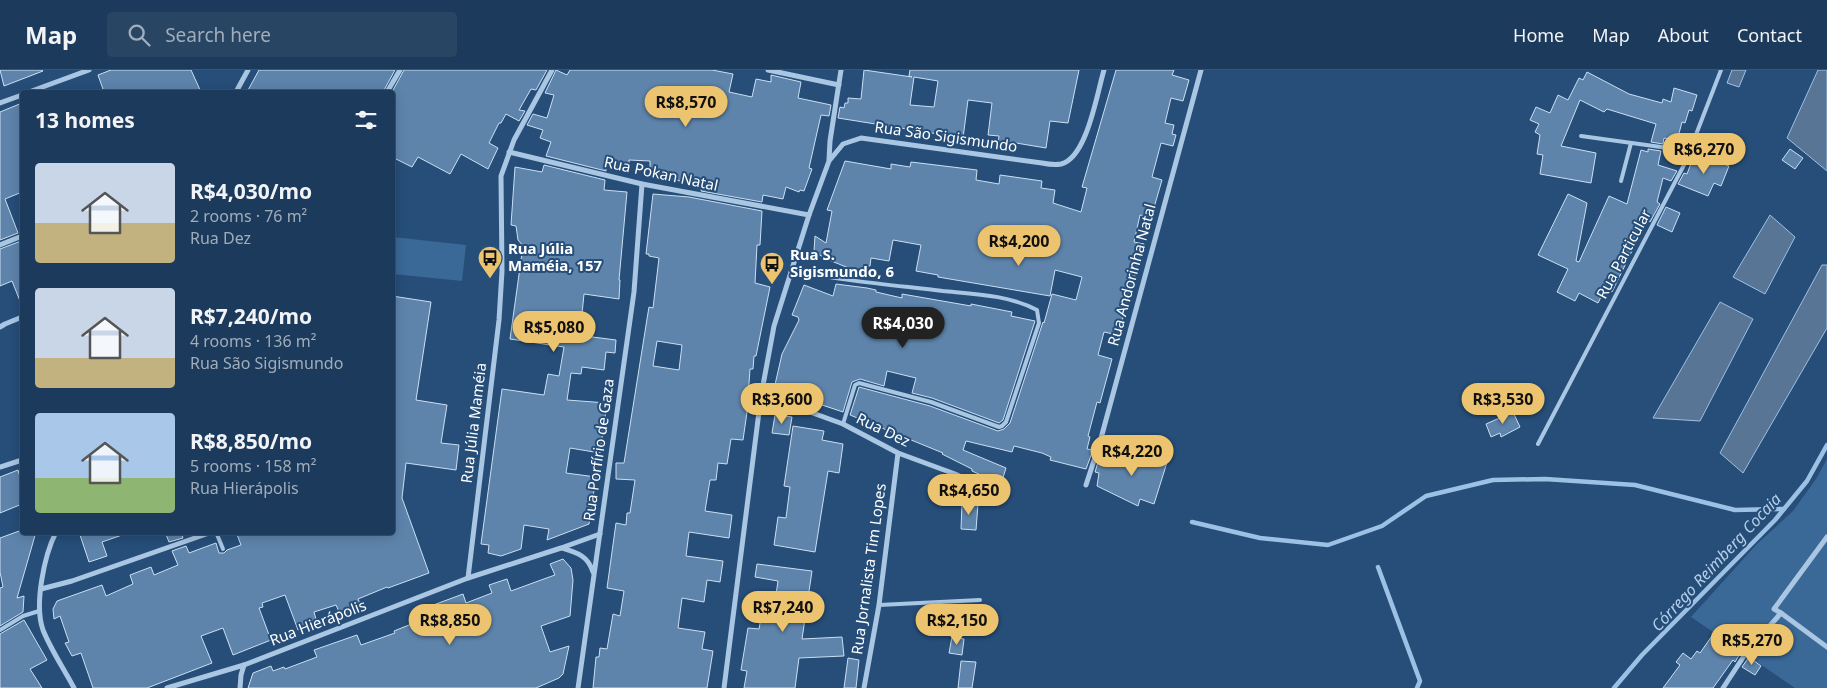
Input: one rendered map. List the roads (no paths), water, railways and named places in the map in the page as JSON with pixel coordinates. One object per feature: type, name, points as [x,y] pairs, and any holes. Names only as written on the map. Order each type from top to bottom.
[{"type":"street","points":[[34,90],[89,70]]},
{"type":"street","points":[[237,90],[248,70]]},
{"type":"street","points":[[388,90],[400,70]]},
{"type":"street","name":"Rua Júlia Maméia","points":[[468,578],[499,320],[502,271],[501,176],[519,129],[552,70]]},
{"type":"street","points":[[768,70],[838,85]]},
{"type":"street","points":[[828,161],[841,70]]},
{"type":"street","name":"Rua São Sigismundo","points":[[724,688],[761,396],[774,326],[828,161],[843,144],[861,138],[1042,164],[1062,164],[1074,156],[1085,138],[1104,70]]},
{"type":"street","name":"Rua Andorinha Natal","points":[[1086,485],[1100,442],[1201,70]]},
{"type":"street","points":[[0,103],[20,96]]},
{"type":"street","name":"Rua Pokan Natal","points":[[509,152],[642,184],[809,215]]},
{"type":"street","name":"Rua Porfírio de Gaza","points":[[578,688],[634,292],[642,184]]},
{"type":"street","points":[[0,244],[20,237]]},
{"type":"street","points":[[0,328],[4,324],[20,318]]},
{"type":"street","name":"Rua Dez","points":[[761,396],[842,424],[898,453],[955,474],[992,491]]},
{"type":"street","name":"Rua Jornalista Tim Lopes","points":[[864,688],[879,605],[898,453]]},
{"type":"street","points":[[0,467],[20,461]]},
{"type":"street","name":"Rua Hierápolis","points":[[167,688],[244,665],[468,578],[600,534]]},
{"type":"street","points":[[55,535],[44,561],[39,611],[44,631],[74,688]]},
{"type":"street","points":[[41,589],[72,581],[203,535]]},
{"type":"street","points":[[1827,537],[1774,609],[1827,647]]},
{"type":"street","points":[[561,548],[582,556],[591,566],[594,575]]},
{"type":"street","points":[[1723,688],[1744,656],[1781,613]]},
{"type":"street","points":[[240,688],[240,675],[244,665]]},
{"type":"lane","name":"Rua Particular","points":[[1538,444],[1690,151],[1721,70]]},
{"type":"lane","points":[[1581,136],[1690,151]]},
{"type":"lane","points":[[1622,181],[1630,143]]},
{"type":"lane","points":[[792,270],[822,277],[988,296],[1018,301],[1037,310],[1039,323],[1006,422],[1002,426],[999,427],[931,402],[858,383],[855,385],[842,424]]},
{"type":"lane","points":[[217,535],[223,549]]},
{"type":"lane","points":[[879,605],[980,600]]},
{"type":"lane","points":[[0,630],[23,616],[39,611]]},
{"type":"waterway","name":"Córrego Reimberg Cocaia","points":[[1614,688],[1642,655],[1775,520],[1807,481],[1827,445]]},
{"type":"waterway","points":[[1192,522],[1260,538],[1328,545],[1382,526],[1426,496],[1493,480],[1545,479],[1635,485],[1735,510],[1784,509]]},
{"type":"waterway","points":[[1378,567],[1420,681],[1417,688]]},
{"type":"place","name":"Rua Júlia Maméia, 157","points":[[490,279]]},
{"type":"place","name":"Rua S. Sigismundo, 6","points":[[772,285]]}]
